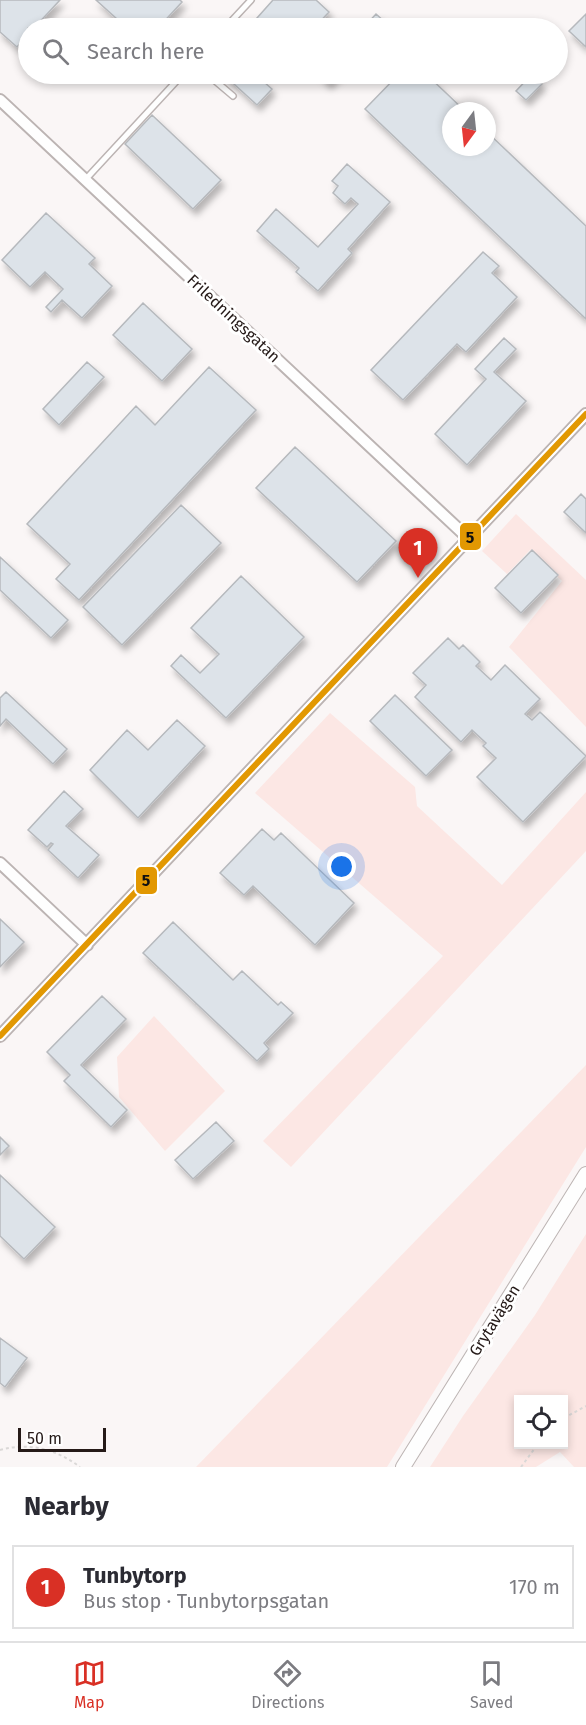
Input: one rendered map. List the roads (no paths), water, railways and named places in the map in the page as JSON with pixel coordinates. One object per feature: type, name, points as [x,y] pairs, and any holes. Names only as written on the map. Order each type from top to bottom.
[{"type":"street","name":"Friledningsgatan","points":[[0,100],[468,538]]},
{"type":"street","points":[[0,1036],[586,414]]},
{"type":"street","points":[[0,863],[87,945]]},
{"type":"street","name":"Grytavägen","points":[[403,1467],[586,1174]]},
{"type":"lane","points":[[234,18],[251,0]]},
{"type":"lane","points":[[85,180],[174,84]]},
{"type":"lane","points":[[219,84],[233,96]]},
{"type":"place","name":"Tunbytorp","points":[[418,578]]}]
